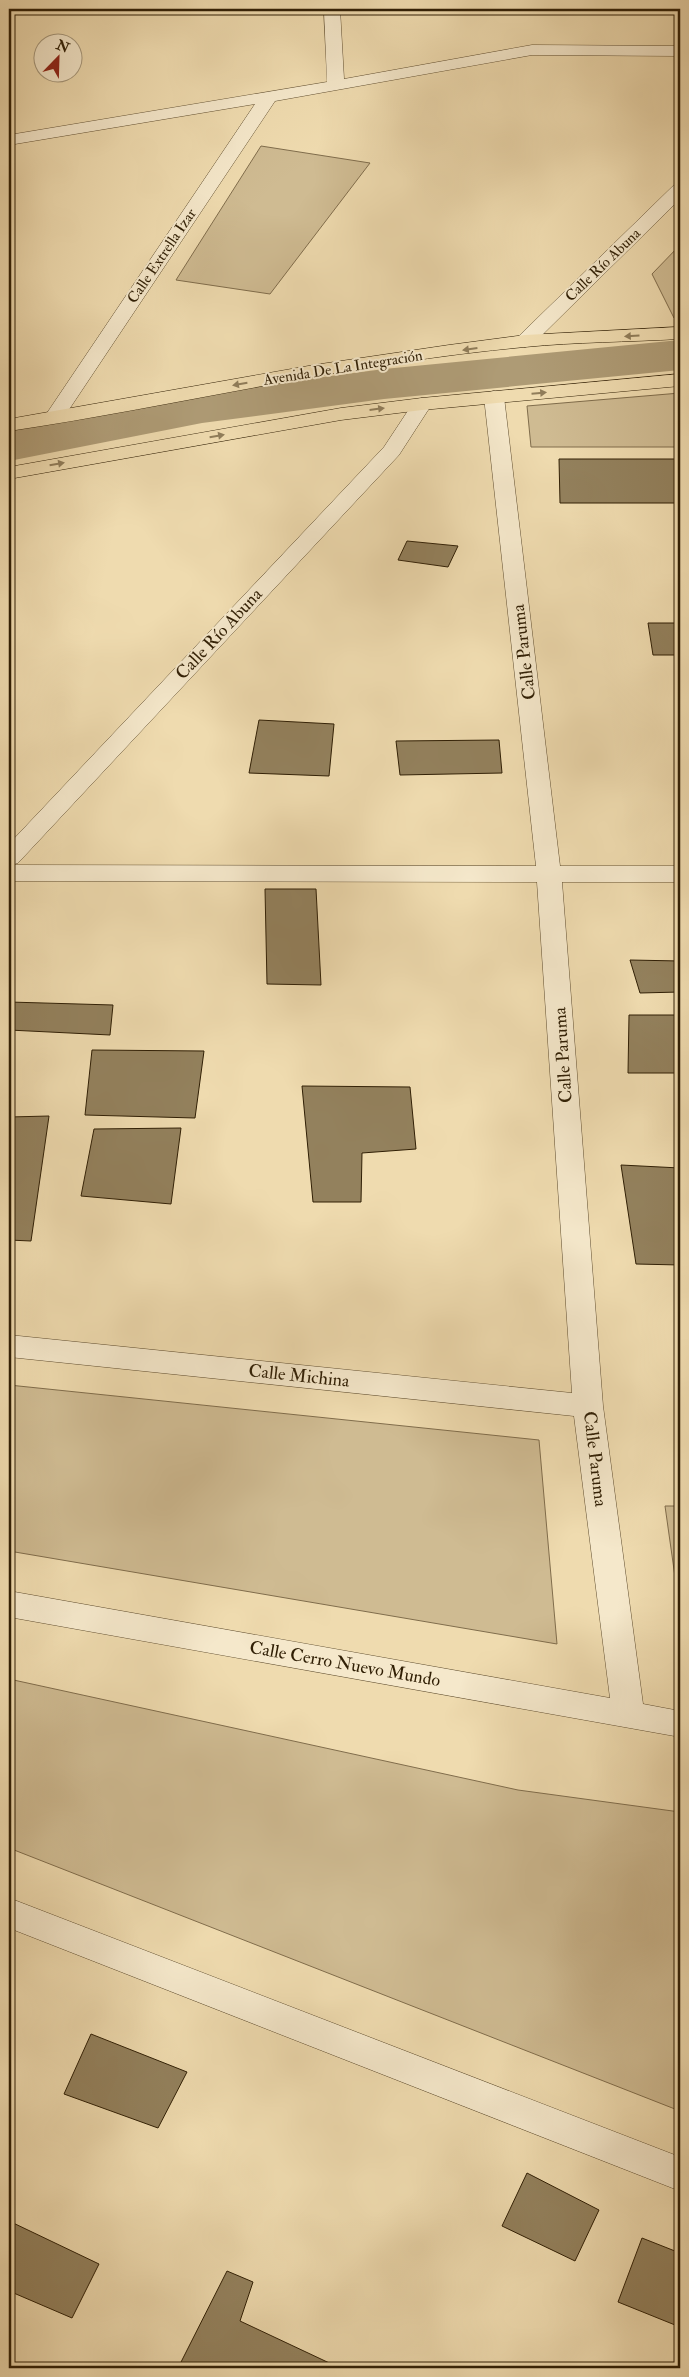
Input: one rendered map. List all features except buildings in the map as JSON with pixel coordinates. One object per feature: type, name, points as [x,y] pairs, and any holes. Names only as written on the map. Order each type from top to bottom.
[{"type":"main road","name":"Avenida De La Integración","points":[[9,425],[314,371],[525,341],[680,333]]},
{"type":"main road","points":[[9,473],[342,414],[422,404],[680,380]]},
{"type":"street","points":[[332,9],[336,85]]},
{"type":"street","points":[[9,140],[532,50],[680,51]]},
{"type":"street","name":"Calle Extrella Izar","points":[[55,416],[269,96]]},
{"type":"street","name":"Calle Río Abuna","points":[[525,341],[680,189]]},
{"type":"street","name":"Calle Paruma","points":[[494,397],[549,873],[588,1406],[628,1714]]},
{"type":"street","name":"Calle Río Abuna","points":[[9,858],[392,451],[422,404]]},
{"type":"street","points":[[9,873],[680,874]]},
{"type":"street","name":"Calle Michina","points":[[9,1346],[588,1406]]},
{"type":"street","name":"Calle Cerro Nuevo Mundo","points":[[9,1604],[680,1724]]},
{"type":"street","points":[[9,1912],[680,2174]]},
{"type":"shaded area","points":[[261,146],[370,163],[270,294],[176,280]]},
{"type":"shaded area","points":[[680,245],[680,318],[674,318],[652,274]]},
{"type":"shaded area","points":[[680,393],[680,447],[531,447],[527,406]]},
{"type":"shaded area","points":[[9,1385],[539,1440],[557,1644],[9,1551]]},
{"type":"shaded area","points":[[665,1506],[680,1506],[680,1612]]},
{"type":"shaded area","points":[[9,1679],[518,1790],[680,1812],[680,2111],[9,1848]]},
{"type":"waterway","points":[[9,446],[202,408],[384,384],[680,355]]}]
